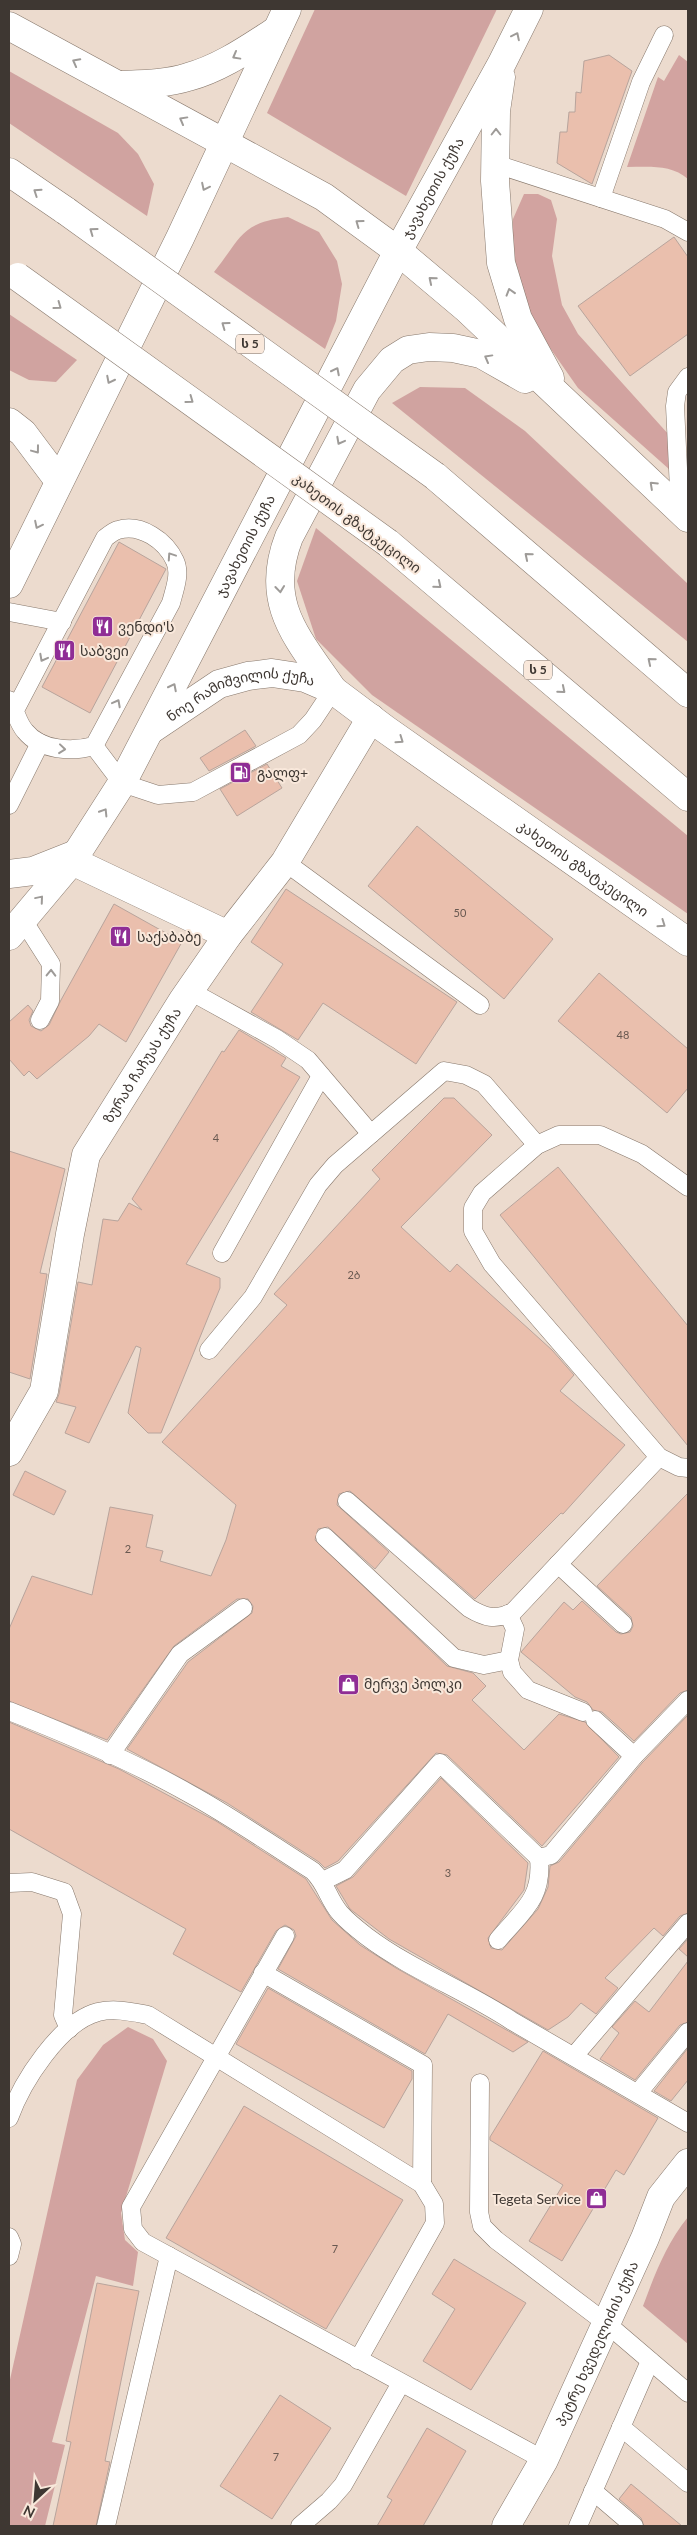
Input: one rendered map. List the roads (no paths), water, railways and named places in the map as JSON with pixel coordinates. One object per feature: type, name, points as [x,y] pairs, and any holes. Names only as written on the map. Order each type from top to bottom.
[{"type":"main road","name":"ჯავახეთის ქუჩა","points":[[16,928],[75,857],[122,783],[398,251],[502,63],[529,9]]},
{"type":"main road","points":[[119,85],[170,81],[208,70],[239,54],[282,19]]},
{"type":"main road","points":[[9,584],[226,143],[282,19]]},
{"type":"main road","points":[[9,26],[324,197],[398,251],[467,309],[684,514]]},
{"type":"main road","points":[[502,63],[496,111],[495,211],[501,263],[518,319],[561,399]]},
{"type":"main road","name":"ს 5","points":[[9,172],[435,476],[688,693]]},
{"type":"main road","name":"კახეთის გზატკეცილი","points":[[13,274],[388,542],[688,797]]},
{"type":"main road","points":[[333,690],[287,622],[281,599],[279,579],[282,554],[293,528],[367,390],[378,374],[392,360],[408,350],[429,347],[453,348],[481,354],[561,399]]},
{"type":"main road","points":[[9,422],[23,433],[59,481]]},
{"type":"main road","name":"ნოე რამიშვილის ქუჩა","points":[[151,730],[219,684],[248,676],[272,673],[305,678],[333,690]]},
{"type":"main road","name":"კახეთის გზატკეცილი","points":[[333,690],[688,942]]},
{"type":"main road","name":"ზურაბ ჩაჩუას ქუჩა","points":[[9,1452],[44,1391],[70,1234],[86,1155],[190,991],[228,935],[285,862],[371,718]]},
{"type":"main road","points":[[9,874],[33,871],[75,857],[228,935]]},
{"type":"main road","name":"პეტრე ხვედელიძის ქუჩა","points":[[506,2526],[544,2460],[645,2238],[661,2197],[688,2163]]},
{"type":"lane","points":[[601,198],[641,82],[664,35]]},
{"type":"lane","points":[[496,164],[665,219],[688,232]]},
{"type":"lane","points":[[684,514],[675,406],[677,392],[688,377]]},
{"type":"lane","points":[[134,528],[158,538],[176,562],[177,582],[171,604],[94,746],[78,750],[56,749],[40,743],[25,732],[18,721],[12,705],[62,622],[105,538],[117,530],[134,528]]},
{"type":"lane","points":[[9,612],[62,622]]},
{"type":"lane","points":[[94,746],[122,783],[158,795],[193,792],[299,735],[313,720],[333,690]]},
{"type":"lane","points":[[9,805],[40,743]]},
{"type":"lane","points":[[285,862],[480,1005]]},
{"type":"lane","points":[[16,928],[51,964],[50,1001],[40,1020]]},
{"type":"lane","points":[[190,991],[277,1039],[308,1060],[371,1134]]},
{"type":"lane","points":[[209,1350],[253,1297],[318,1185],[335,1165],[444,1071],[466,1075],[484,1084],[537,1144]]},
{"type":"lane","points":[[222,1253],[321,1076]]},
{"type":"lane","points":[[688,1187],[642,1154],[600,1135],[559,1135],[537,1144],[482,1193],[473,1208],[473,1231],[492,1264],[659,1457],[680,1467],[688,1468]]},
{"type":"lane","points":[[346,1501],[469,1608],[484,1617],[501,1617],[508,1614],[558,1564],[659,1457]]},
{"type":"lane","points":[[325,1537],[454,1658],[484,1666],[509,1660]]},
{"type":"lane","points":[[558,1564],[623,1624]]},
{"type":"lane","points":[[110,1755],[180,1654],[243,1608]]},
{"type":"lane","points":[[508,1614],[515,1629],[509,1660],[512,1672],[528,1690],[589,1716],[634,1756]]},
{"type":"lane","points":[[539,1858],[551,1855],[634,1756],[688,1700]]},
{"type":"lane","points":[[9,1711],[69,1735],[188,1793],[305,1866],[324,1881],[339,1912],[379,1945],[688,2123]]},
{"type":"lane","points":[[324,1881],[345,1870],[440,1763],[539,1858],[541,1876],[534,1898],[498,1940]]},
{"type":"lane","points":[[9,1883],[32,1882],[64,1892],[72,1914],[63,2015],[69,2029]]},
{"type":"lane","points":[[574,2056],[688,1924]]},
{"type":"lane","points":[[284,1936],[132,2207],[133,2229],[143,2242],[544,2460]]},
{"type":"lane","points":[[263,1973],[423,2065],[422,2184]]},
{"type":"lane","points":[[9,2118],[20,2090],[56,2041],[77,2021],[99,2012],[125,2010],[148,2015],[422,2184],[434,2204],[435,2223],[358,2360]]},
{"type":"lane","points":[[638,2093],[688,2032]]},
{"type":"lane","points":[[480,2083],[479,2212],[482,2226],[496,2240],[606,2323],[688,2393]]},
{"type":"lane","points":[[9,2237],[12,2244],[9,2256]]},
{"type":"lane","points":[[106,2526],[169,2256]]},
{"type":"lane","points":[[578,2526],[650,2361]]},
{"type":"lane","points":[[300,2526],[329,2501],[343,2485],[401,2383]]},
{"type":"lane","points":[[621,2427],[688,2483]]},
{"type":"lane","points":[[593,2491],[634,2526]]},
{"type":"place","name":"ვენდი'ს","points":[[102,627]]},
{"type":"place","name":"საბვეი","points":[[64,651]]},
{"type":"place","name":"გალფ+","points":[[241,773]]},
{"type":"place","name":"საქაბაბე","points":[[121,937]]},
{"type":"place","name":"მერვე პოლკი","points":[[348,1684]]},
{"type":"place","name":"Tegeta Service","points":[[597,2199]]}]
